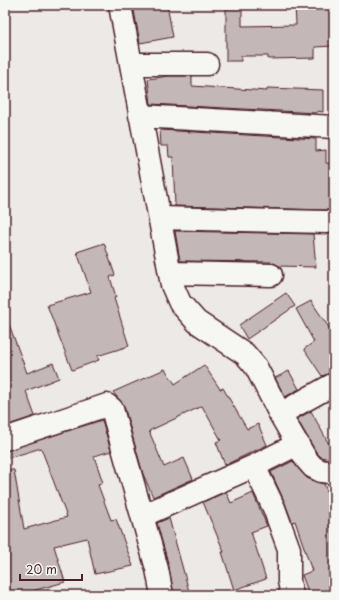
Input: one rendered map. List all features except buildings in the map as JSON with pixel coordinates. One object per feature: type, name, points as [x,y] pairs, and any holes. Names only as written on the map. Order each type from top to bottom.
[{"type":"street","points":[[120,5],[172,285],[180,303],[197,322],[245,354],[256,367],[280,414],[313,467],[321,471],[334,473]]},
{"type":"street","points":[[130,64],[207,64]]},
{"type":"street","points":[[140,116],[334,127]]},
{"type":"street","points":[[160,218],[327,222]]},
{"type":"street","points":[[170,273],[271,275]]},
{"type":"street","points":[[280,414],[334,384]]},
{"type":"street","points":[[5,439],[107,405],[112,409],[157,569],[162,595]]},
{"type":"street","points":[[142,516],[254,466],[298,444]]},
{"type":"street","points":[[254,466],[274,508],[289,549],[292,595]]}]
